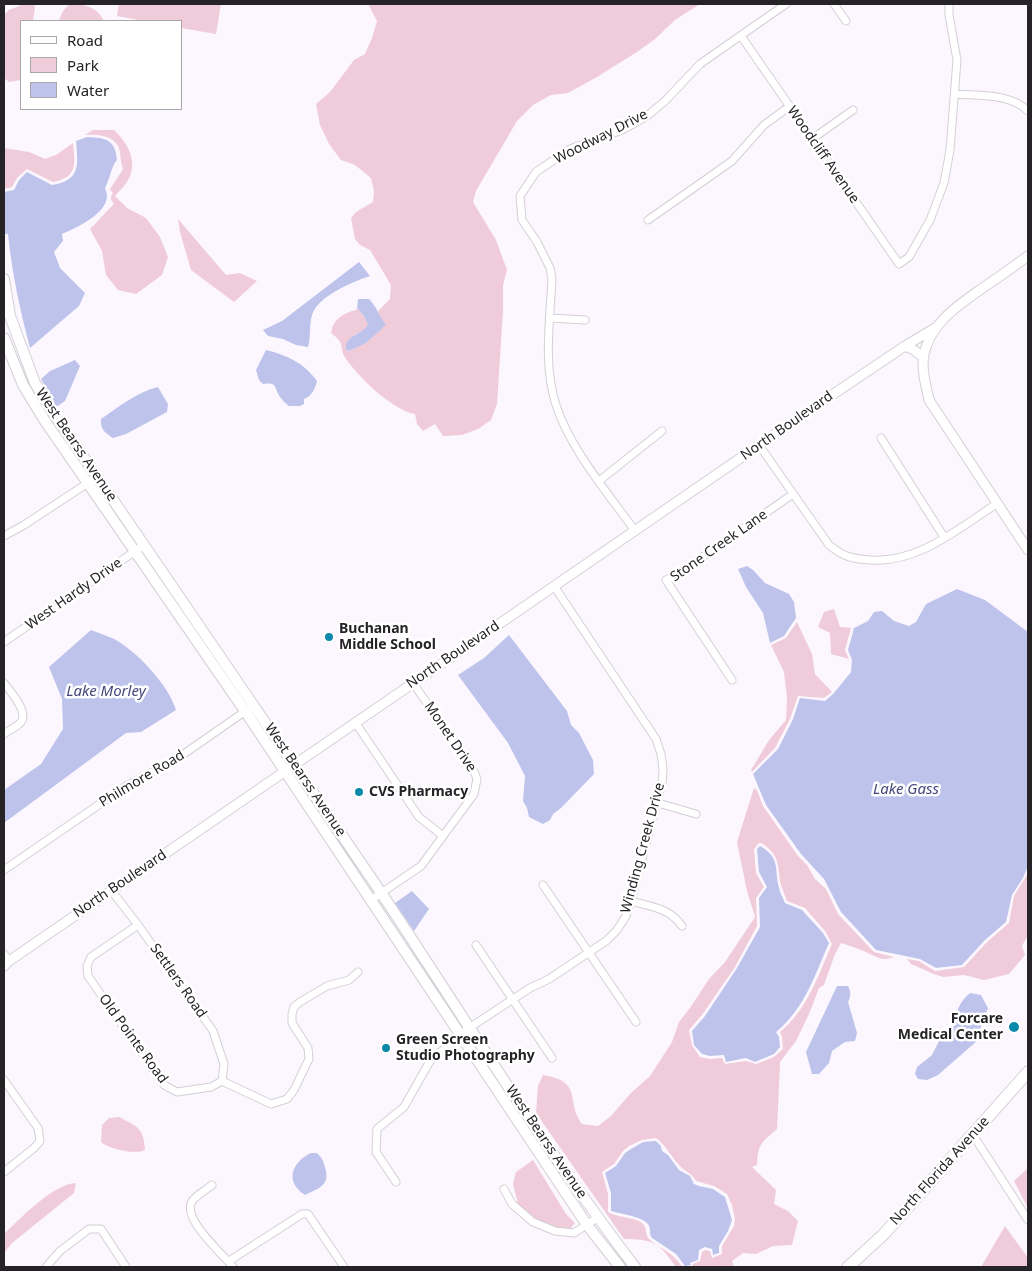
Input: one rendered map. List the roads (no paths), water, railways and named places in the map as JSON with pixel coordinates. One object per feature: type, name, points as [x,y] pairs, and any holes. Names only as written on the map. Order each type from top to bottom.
[{"type":"main road","name":"West Bearss Avenue","points":[[4,279],[7,317],[35,383],[60,424],[254,705],[597,1218],[635,1267]]},
{"type":"main road","name":"West Bearss Avenue","points":[[4,338],[23,385],[51,430],[245,711],[587,1225],[620,1267]]},
{"type":"main road","name":"North Florida Avenue","points":[[848,1267],[884,1234],[1028,1072]]},
{"type":"street","name":"Woodway Drive","points":[[635,531],[570,438],[556,404],[549,366],[552,279],[550,268],[537,242],[522,220],[520,196],[536,172],[570,149],[622,130],[647,116],[665,101],[700,64],[786,4]]},
{"type":"street","points":[[834,4],[846,21]]},
{"type":"street","points":[[949,4],[949,15],[957,60],[955,94],[1006,98],[1024,106],[1028,110]]},
{"type":"street","name":"Woodcliff Avenue","points":[[741,36],[899,264],[909,256],[930,220],[944,183],[950,150],[955,94]]},
{"type":"street","points":[[648,220],[732,162],[764,125],[790,106]]},
{"type":"street","points":[[812,138],[853,110]]},
{"type":"street","points":[[1028,256],[951,310],[935,328],[927,342],[923,373],[929,400],[1028,550]]},
{"type":"street","points":[[550,318],[585,320]]},
{"type":"street","name":"North Boulevard","points":[[5,960],[295,766],[355,722],[905,346],[935,328]]},
{"type":"street","points":[[905,346],[924,358]]},
{"type":"street","points":[[51,430],[60,424]]},
{"type":"street","points":[[599,481],[662,431]]},
{"type":"street","points":[[881,438],[944,537]]},
{"type":"street","points":[[760,445],[829,545],[839,554],[851,559],[881,561],[900,558],[920,551],[998,503]]},
{"type":"street","points":[[4,536],[97,477]]},
{"type":"street","name":"Stone Creek Lane","points":[[732,680],[666,580],[678,574],[793,494]]},
{"type":"street","name":"West Hardy Drive","points":[[4,642],[144,545]]},
{"type":"street","name":"Winding Creek Drive","points":[[396,1182],[376,1152],[377,1129],[404,1107],[430,1060],[469,1028],[512,999],[549,979],[606,941],[617,930],[626,916],[631,901],[658,802],[663,769],[661,754],[656,740],[554,586]]},
{"type":"street","points":[[184,623],[193,616]]},
{"type":"street","points":[[4,683],[21,708],[23,715],[21,722],[4,734]]},
{"type":"street","name":"Monet Drive","points":[[371,900],[421,866],[474,794],[477,779],[474,771],[413,683]]},
{"type":"street","name":"Philmore Road","points":[[4,870],[126,786],[178,758],[254,705]]},
{"type":"street","points":[[355,722],[419,817],[443,836]]},
{"type":"street","points":[[658,802],[696,814]]},
{"type":"street","points":[[543,885],[636,1022]]},
{"type":"street","name":"Settlers Road","points":[[111,890],[213,1031],[224,1064],[222,1081]]},
{"type":"street","points":[[631,901],[668,912],[682,926]]},
{"type":"street","name":"Old Pointe Road","points":[[138,925],[91,957],[87,966],[88,976],[164,1085],[177,1092],[211,1087],[222,1081]]},
{"type":"street","points":[[476,945],[552,1058]]},
{"type":"street","points":[[222,1081],[271,1104],[287,1098],[294,1090],[309,1058],[308,1048],[292,1023],[294,1007],[327,986],[349,980],[358,972]]},
{"type":"street","points":[[4,1080],[38,1128],[40,1140],[34,1148],[4,1172]]},
{"type":"street","points":[[973,1135],[1028,1220]]},
{"type":"street","points":[[212,1185],[193,1200],[190,1206],[190,1213],[211,1245],[231,1264],[302,1214],[308,1214],[344,1267]]},
{"type":"street","points":[[504,1189],[512,1204],[535,1223],[555,1231],[574,1233],[597,1218]]},
{"type":"street","points":[[46,1267],[60,1251],[89,1230],[101,1229],[126,1267]]},
{"type":"water","points":[[87,137],[108,141],[112,144],[116,153],[117,160],[105,188],[107,196],[105,203],[94,217],[62,234],[63,241],[54,252],[60,268],[85,293],[79,306],[30,348],[17,291],[8,234],[4,234],[4,192],[14,190],[19,180],[27,172],[52,185],[68,179],[76,170],[76,141]]},
{"type":"water","points":[[359,262],[370,276],[328,296],[315,308],[311,319],[308,347],[268,336],[263,330],[282,321]]},
{"type":"water","points":[[358,299],[369,299],[386,325],[366,343],[349,351],[346,350],[346,345],[350,338],[368,325],[364,316],[357,308]]},
{"type":"water","points":[[266,350],[281,354],[301,365],[317,381],[313,392],[304,399],[304,404],[289,406],[280,397],[275,386],[263,384],[259,380],[256,370]]},
{"type":"water","points":[[75,360],[80,366],[65,401],[56,407],[41,379],[50,371]]},
{"type":"water","points":[[158,387],[168,404],[167,412],[126,434],[113,438],[104,430],[101,425],[101,419],[135,396]]},
{"type":"water","points":[[747,566],[765,583],[789,594],[794,602],[796,618],[784,636],[770,643],[763,613],[746,587],[738,569]]},
{"type":"water","name":"Lake Gass","points":[[957,589],[985,600],[1028,632],[1028,866],[1012,895],[1006,922],[985,940],[962,965],[936,968],[920,959],[876,950],[841,912],[824,879],[801,854],[766,805],[753,774],[778,749],[793,719],[800,698],[825,701],[851,672],[852,660],[848,650],[854,628],[868,621],[874,612],[882,611],[894,621],[909,626],[916,622],[926,604]]},
{"type":"water","name":"Lake Morley","points":[[91,630],[121,643],[141,659],[159,679],[176,710],[141,732],[126,733],[4,823],[4,790],[41,764],[63,729],[62,699],[49,667]]},
{"type":"water","points":[[509,635],[567,711],[571,725],[579,733],[593,760],[594,774],[553,814],[550,820],[543,824],[529,817],[523,801],[525,776],[508,743],[458,675],[484,658]]},
{"type":"water","points":[[760,846],[767,850],[776,864],[779,890],[785,903],[802,910],[823,933],[829,943],[802,1002],[786,1023],[776,1032],[779,1037],[780,1047],[774,1054],[755,1062],[746,1058],[726,1062],[724,1055],[710,1056],[702,1054],[694,1045],[692,1031],[705,1016],[737,968],[760,927],[759,898],[767,887],[759,872],[757,849]]},
{"type":"water","points":[[412,891],[429,909],[414,931],[395,903]]},
{"type":"water","points":[[837,986],[848,986],[850,990],[848,1002],[857,1033],[855,1041],[845,1042],[832,1051],[829,1063],[819,1074],[812,1074],[806,1052]]},
{"type":"water","points":[[970,993],[981,995],[988,1008],[977,1041],[938,1075],[927,1080],[918,1079],[915,1074],[917,1067],[932,1055],[940,1039],[955,1025],[959,1007]]},
{"type":"water","points":[[656,1141],[661,1146],[662,1151],[668,1155],[679,1170],[690,1176],[694,1184],[713,1189],[725,1197],[732,1220],[719,1246],[719,1253],[713,1255],[712,1249],[705,1247],[699,1250],[698,1260],[690,1263],[691,1265],[685,1266],[676,1254],[652,1238],[649,1226],[643,1220],[611,1211],[611,1193],[605,1173],[616,1166],[625,1153],[631,1149],[643,1142]]},
{"type":"water","points":[[311,1153],[317,1153],[321,1157],[325,1166],[326,1181],[321,1187],[305,1195],[294,1184],[293,1172],[299,1162]]},
{"type":"place","name":"Buchanan Middle School","points":[[329,637]]},
{"type":"place","name":"CVS Pharmacy","points":[[359,792]]},
{"type":"place","name":"Forcare Medical Center","points":[[1014,1027]]},
{"type":"place","name":"Green Screen Studio Photography","points":[[386,1048]]}]
